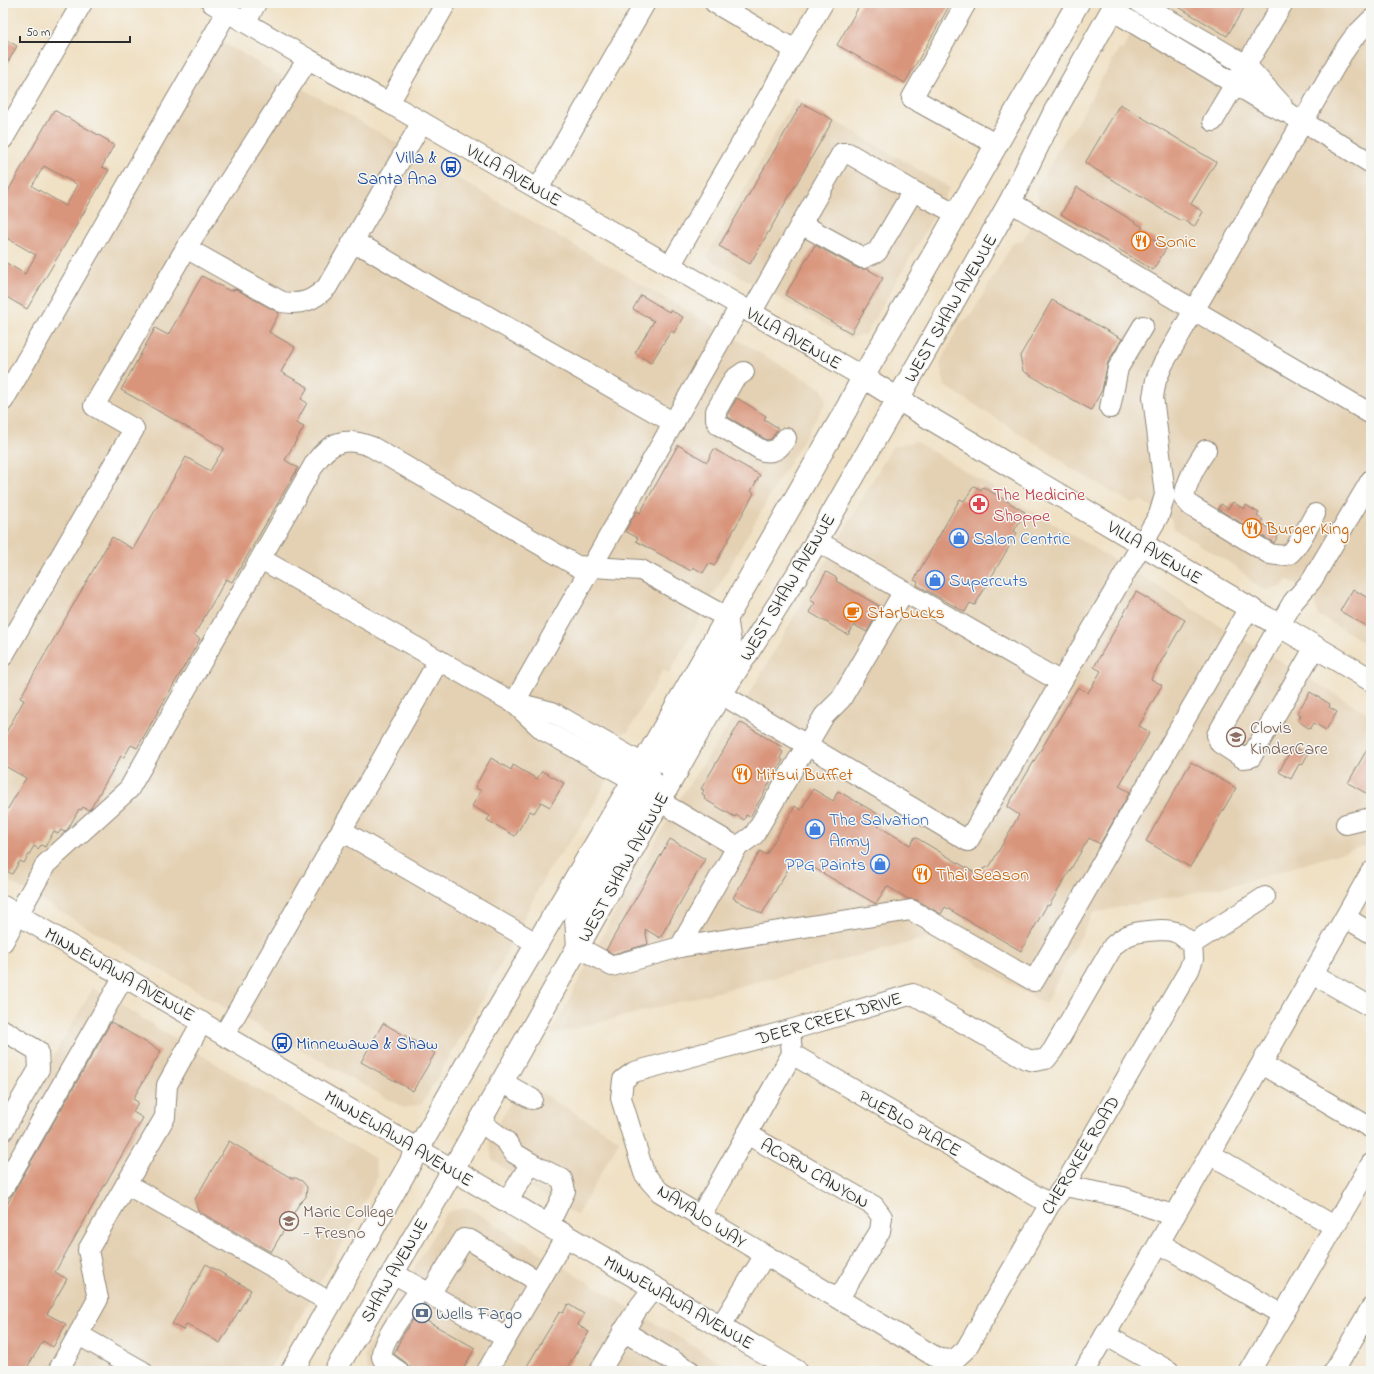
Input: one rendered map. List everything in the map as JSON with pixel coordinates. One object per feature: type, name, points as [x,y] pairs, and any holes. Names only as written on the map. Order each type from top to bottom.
[{"type":"main road","name":"WEST SHAW AVENUE","points":[[418,1148],[536,943],[638,772],[1078,3]]},
{"type":"main road","name":"WEST SHAW AVENUE","points":[[452,1169],[659,801],[721,694],[778,606],[1010,202],[1054,113],[1112,5]]},
{"type":"main road","name":"VILLA AVENUE","points":[[863,377],[1371,680]]},
{"type":"main road","points":[[677,771],[668,766],[665,758],[667,752],[730,643],[726,618]]},
{"type":"main road","points":[[578,947],[576,918],[648,788],[650,780],[648,770],[638,772]]},
{"type":"main road","points":[[292,1371],[418,1148]]},
{"type":"main road","name":"MINNEWAWA AVENUE","points":[[452,1169],[796,1371]]},
{"type":"main road","name":"SHAW AVENUE","points":[[335,1371],[452,1169]]},
{"type":"street","points":[[3,139],[82,3]]},
{"type":"street","points":[[246,22],[256,3]]},
{"type":"street","points":[[389,103],[446,3]]},
{"type":"street","points":[[538,190],[645,3]]},
{"type":"street","points":[[715,3],[796,50]]},
{"type":"street","points":[[670,266],[823,3]]},
{"type":"street","points":[[966,3],[912,98],[996,145]]},
{"type":"street","points":[[1140,3],[1246,65],[1296,118]]},
{"type":"street","points":[[1213,120],[1283,3]]},
{"type":"street","points":[[1112,5],[1234,84],[1296,118],[1371,163]]},
{"type":"street","points":[[3,401],[220,7]]},
{"type":"street","name":"VILLA AVENUE","points":[[220,7],[863,377]]},
{"type":"street","points":[[721,694],[968,842],[1159,515],[1165,495],[1153,397],[1154,388],[1163,364],[1194,310],[1296,118],[1354,37],[1371,20]]},
{"type":"street","points":[[3,656],[134,429],[94,406],[186,248],[308,59]]},
{"type":"street","points":[[186,248],[282,302],[291,304],[300,303],[318,296],[327,287],[422,122]]},
{"type":"street","points":[[514,703],[674,423],[801,224],[842,153],[848,153],[913,191],[957,214]]},
{"type":"street","points":[[801,224],[863,258],[877,252],[913,191]]},
{"type":"street","points":[[1010,202],[1371,414]]},
{"type":"street","points":[[351,245],[366,248],[455,301],[475,309],[674,423]]},
{"type":"street","points":[[1110,408],[1118,368],[1143,326]]},
{"type":"street","points":[[744,372],[734,379],[716,411],[716,419],[719,425],[764,451],[770,452],[775,450],[780,447],[786,438]]},
{"type":"street","points":[[3,942],[11,910],[46,864],[129,789],[316,463],[323,452],[332,446],[348,441],[358,442],[372,447],[577,566],[641,570],[726,618]]},
{"type":"street","points":[[1206,450],[1191,474],[1185,488],[1184,498],[1191,506],[1270,554],[1281,556],[1290,554],[1301,539],[1315,514]]},
{"type":"street","points":[[1315,647],[1251,757],[1243,758],[1220,743],[1217,734],[1279,626],[1293,602],[1312,580],[1371,480]]},
{"type":"street","points":[[816,541],[1061,682]]},
{"type":"street","points":[[261,559],[514,703],[552,712],[638,772]]},
{"type":"street","points":[[680,947],[737,847],[754,835],[824,716],[841,699],[904,591]]},
{"type":"street","points":[[578,947],[612,966],[680,947],[911,910],[1034,981],[1249,608]]},
{"type":"street","points":[[224,1034],[439,660]]},
{"type":"street","points":[[659,801],[737,847]]},
{"type":"street","points":[[1346,824],[1371,818]]},
{"type":"street","points":[[338,835],[351,836],[536,943]]},
{"type":"street","points":[[1084,1371],[1346,918],[1371,872]]},
{"type":"street","points":[[1192,944],[1265,897]]},
{"type":"street","name":"MINNEWAWA AVENUE","points":[[11,910],[452,1169]]},
{"type":"street","points":[[1346,918],[1371,933]]},
{"type":"street","name":"DEER CREEK DRIVE","points":[[623,1080],[634,1072],[790,1030],[913,994],[1026,1058],[1036,1061],[1046,1059],[1053,1050],[1113,946],[1122,938],[1134,932],[1173,930],[1192,944]]},
{"type":"street","name":"CHEROKEE ROAD","points":[[954,1360],[966,1349],[1050,1204],[1064,1186],[1189,970],[1193,959],[1192,944]]},
{"type":"street","points":[[1313,974],[1371,1008]]},
{"type":"street","points":[[3,1188],[124,976]]},
{"type":"street","points":[[58,1371],[98,1299],[88,1250],[165,1117],[167,1085],[202,1022]]},
{"type":"street","points":[[3,1030],[38,1051],[39,1069],[3,1131]]},
{"type":"street","points":[[700,1217],[792,1054],[790,1030]]},
{"type":"street","name":"PUEBLO PLACE","points":[[792,1054],[1050,1204]]},
{"type":"street","points":[[1262,1064],[1371,1128]]},
{"type":"street","name":"NAVAJO WAY","points":[[623,1080],[621,1098],[644,1173],[650,1182],[660,1192],[939,1359],[954,1360]]},
{"type":"street","points":[[502,1082],[532,1099]]},
{"type":"street","points":[[479,1121],[506,1141],[514,1153],[562,1180],[565,1191],[548,1226]]},
{"type":"street","name":"ACORN CANYON","points":[[747,1134],[874,1206],[882,1217],[880,1231],[839,1298]]},
{"type":"street","points":[[1210,1154],[1334,1226]]},
{"type":"street","points":[[507,1202],[531,1163]]},
{"type":"street","points":[[1250,1371],[1371,1164]]},
{"type":"street","points":[[126,1184],[280,1271],[296,1283],[330,1302]]},
{"type":"street","points":[[1064,1186],[1123,1197],[1159,1211],[1175,1215]]},
{"type":"street","points":[[487,1371],[566,1236]]},
{"type":"street","points":[[398,1371],[385,1362],[382,1356],[382,1348],[388,1336],[426,1291],[464,1238],[470,1240],[540,1282]]},
{"type":"street","points":[[1159,1243],[1283,1315]]},
{"type":"street","name":"NAVAJO WAY","points":[[720,1327],[764,1255]]},
{"type":"street","points":[[392,1272],[506,1338]]},
{"type":"street","points":[[600,1371],[636,1311],[654,1287]]},
{"type":"street","points":[[1334,1371],[1371,1308]]},
{"type":"street","points":[[624,1331],[690,1371]]},
{"type":"street","points":[[79,1335],[142,1371]]},
{"type":"street","points":[[1105,1335],[1168,1371]]},
{"type":"shaded area","points":[[1150,3],[1371,3],[1371,649],[1357,638],[1318,615],[1313,595],[1287,579],[1282,587],[1265,591],[1257,586],[1235,566],[1174,529],[1171,518],[1142,501],[1131,503],[1067,466],[1060,459],[945,386],[940,364],[960,323],[969,317],[973,312],[1013,243],[1023,240],[1035,219],[1030,215],[1039,200],[1036,189],[1055,156],[1054,155],[1074,128],[1119,49],[1122,50]]},
{"type":"shaded area","points":[[219,40],[822,389],[826,402],[779,480],[669,673],[663,670],[628,732],[617,735],[614,740],[626,747],[582,825],[547,872],[484,997],[422,1104],[404,1108],[231,1011],[3,878],[3,416]]},
{"type":"shaded area","points":[[795,98],[950,188],[866,334],[850,338],[706,258]]},
{"type":"shaded area","points":[[915,441],[1163,589],[1192,609],[1371,715],[1371,844],[1245,882],[1093,913],[1045,1004],[932,937],[550,1035],[612,918],[684,792],[749,695],[892,447]]},
{"type":"shaded area","points":[[93,988],[247,1083],[374,1158],[378,1176],[344,1241],[269,1371],[3,1371],[3,1143]]},
{"type":"shaded area","points":[[522,1081],[620,1140],[577,1215],[531,1188],[492,1159],[489,1142]]},
{"type":"shaded area","points":[[467,1207],[633,1310],[735,1371],[370,1371],[367,1369],[364,1355],[447,1212]]},
{"type":"building","points":[[861,3],[951,3],[905,83],[837,45]]},
{"type":"building","points":[[1172,3],[1247,3],[1227,36]]},
{"type":"building","points":[[3,38],[17,46],[3,71]]},
{"type":"building","points":[[802,103],[833,120],[750,264],[719,246]]},
{"type":"building","points":[[1120,104],[1216,162],[1191,204],[1203,212],[1194,227],[1182,219],[1181,221],[1085,163]]},
{"type":"building","points":[[54,110],[114,145],[102,167],[109,170],[27,309],[3,295],[3,261],[25,274],[36,255],[3,236],[3,200]],"holes":[[[44,166],[78,185],[66,206],[32,186]]]},
{"type":"building","points":[[1077,187],[1143,227],[1140,231],[1167,247],[1153,270],[1061,214]]},
{"type":"building","points":[[815,245],[857,268],[867,269],[883,278],[851,333],[785,295]]},
{"type":"building","points":[[202,276],[230,291],[236,289],[279,313],[269,332],[295,347],[281,372],[308,387],[301,399],[307,403],[296,423],[304,427],[285,460],[298,468],[232,582],[226,579],[194,635],[200,639],[137,748],[131,745],[124,757],[121,756],[91,808],[88,810],[83,807],[81,810],[79,809],[68,829],[64,832],[61,830],[58,834],[54,831],[45,847],[41,845],[38,849],[34,846],[24,863],[20,861],[12,874],[3,869],[3,817],[26,778],[3,765],[3,738],[24,700],[20,698],[112,537],[133,549],[186,457],[210,471],[224,448],[121,390],[155,328],[168,335]]},
{"type":"building","points":[[641,295],[669,312],[670,310],[683,317],[674,333],[671,331],[651,363],[635,353],[654,321],[633,309]]},
{"type":"building","points":[[1052,300],[1122,339],[1108,362],[1102,390],[1091,410],[1023,371],[1020,356]]},
{"type":"building","points":[[737,398],[766,416],[764,419],[778,428],[771,439],[767,440],[728,417],[728,414]]},
{"type":"building","points":[[678,445],[707,462],[714,449],[760,475],[751,491],[754,493],[714,566],[709,563],[703,573],[693,567],[691,571],[636,541],[638,538],[625,531],[637,511],[640,513]]},
{"type":"building","points":[[974,486],[981,490],[983,487],[1025,512],[1014,531],[1017,533],[975,605],[970,603],[965,612],[917,585],[918,582],[914,580],[960,499],[964,501]]},
{"type":"building","name":"Burger King","points":[[1233,502],[1244,509],[1246,505],[1259,513],[1257,516],[1263,520],[1261,523],[1279,534],[1274,543],[1218,509],[1221,504],[1228,509]]},
{"type":"building","points":[[826,572],[837,578],[836,581],[881,607],[867,632],[854,625],[848,635],[809,612],[815,603],[810,600]]},
{"type":"building","points":[[1353,589],[1371,600],[1371,629],[1340,611]]},
{"type":"building","points":[[1136,592],[1185,620],[1151,679],[1162,685],[1139,726],[1150,732],[1119,786],[1130,792],[1100,844],[1089,838],[1049,906],[1047,905],[1021,951],[945,907],[941,914],[917,900],[908,899],[887,886],[876,904],[795,857],[762,914],[733,898],[760,851],[766,855],[795,806],[801,810],[813,789],[833,801],[838,791],[883,817],[878,826],[910,845],[915,837],[975,873],[990,866],[1019,815],[1007,807],[1078,687],[1088,693],[1101,671],[1094,667]]},
{"type":"building","points":[[1310,692],[1330,704],[1329,707],[1337,712],[1326,730],[1314,723],[1310,729],[1298,721],[1301,715],[1297,713]]},
{"type":"building","name":"Mitsui Buffet","points":[[740,722],[782,747],[780,750],[783,752],[780,758],[783,760],[750,817],[746,815],[744,820],[736,815],[735,817],[704,799],[705,796],[702,794],[704,790],[701,789]]},
{"type":"building","points":[[1371,742],[1371,796],[1348,783]]},
{"type":"building","points":[[1293,746],[1308,754],[1302,765],[1299,764],[1291,779],[1279,772]]},
{"type":"building","points":[[491,758],[511,770],[513,765],[537,779],[542,771],[564,783],[550,807],[541,802],[534,813],[530,811],[515,836],[487,820],[490,816],[472,806],[481,791],[475,787]]},
{"type":"building","points":[[1191,762],[1236,788],[1190,867],[1146,841]]},
{"type":"building","points":[[670,839],[705,859],[660,938],[645,929],[648,944],[613,954],[606,950]]},
{"type":"building","points":[[111,1022],[161,1051],[133,1099],[138,1102],[133,1112],[143,1118],[55,1272],[67,1279],[47,1314],[66,1324],[53,1347],[43,1341],[25,1371],[3,1371],[3,1211]]},
{"type":"building","points":[[383,1023],[435,1053],[413,1091],[361,1062]]},
{"type":"building","points":[[229,1141],[291,1178],[296,1178],[302,1181],[307,1187],[306,1197],[299,1204],[271,1252],[198,1211],[195,1199]]},
{"type":"building","points":[[206,1264],[251,1290],[220,1343],[187,1324],[183,1330],[172,1324]]},
{"type":"building","points":[[568,1304],[584,1314],[578,1325],[589,1332],[565,1371],[524,1371],[560,1311],[563,1313]]},
{"type":"building","points":[[416,1315],[475,1348],[462,1371],[416,1371],[394,1354],[401,1338]]},
{"type":"place","name":"Villa & Santa Ana","points":[[451,167]]},
{"type":"place","name":"Sonic","points":[[1141,241]]},
{"type":"place","name":"The Medicine Shoppe","points":[[979,504]]},
{"type":"place","name":"Burger King","points":[[1252,528]]},
{"type":"place","name":"Salon Centric","points":[[959,538]]},
{"type":"place","name":"Supercuts","points":[[935,580]]},
{"type":"place","name":"Starbucks","points":[[853,612]]},
{"type":"place","name":"Clovis KinderCare","points":[[1236,737]]},
{"type":"place","name":"Mitsui Buffet","points":[[742,774]]},
{"type":"place","name":"The Salvation Army","points":[[815,829]]},
{"type":"place","name":"PPG Paints","points":[[880,864]]},
{"type":"place","name":"Thai Season","points":[[922,874]]},
{"type":"place","name":"Minnewawa & Shaw","points":[[282,1043]]},
{"type":"place","name":"Maric College - Fresno","points":[[289,1221]]},
{"type":"place","name":"Wells Fargo","points":[[422,1313]]}]
